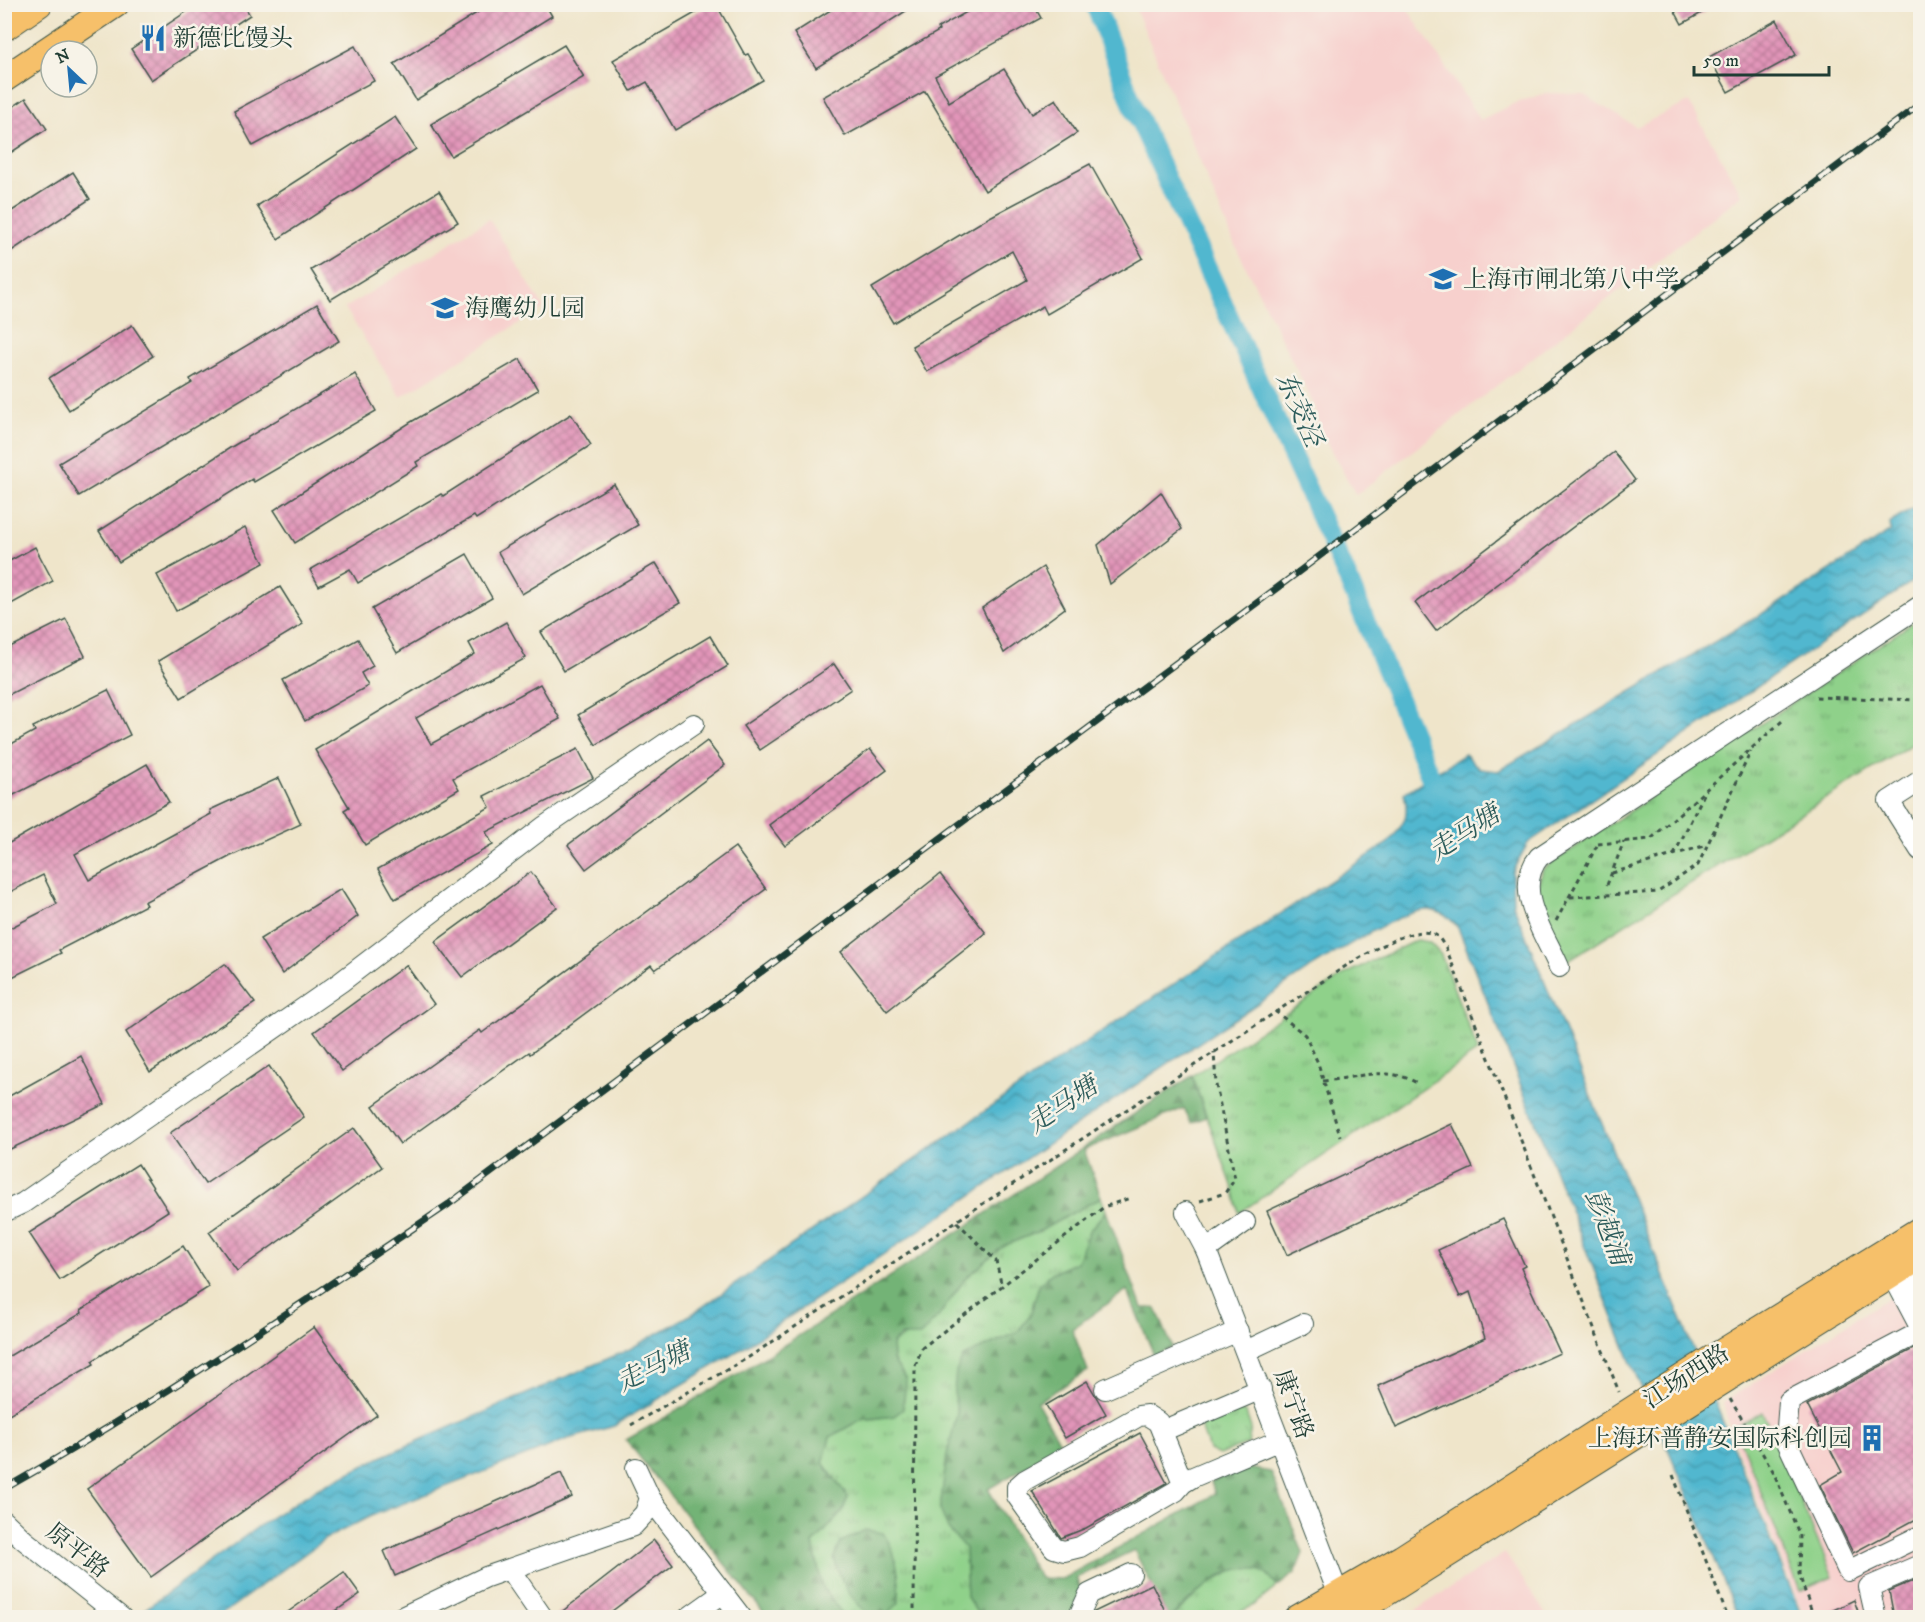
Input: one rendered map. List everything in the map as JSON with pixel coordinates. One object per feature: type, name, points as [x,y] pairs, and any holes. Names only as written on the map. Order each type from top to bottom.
[{"type":"main road","points":[[4,28],[39,4]]},
{"type":"main road","points":[[4,79],[116,4]]},
{"type":"main road","name":"江场西路","points":[[1712,1377],[1920,1230]]},
{"type":"main road","name":"江场西路","points":[[1298,1617],[1345,1612],[1620,1427],[1906,1266]]},
{"type":"street","points":[[1559,967],[1529,898],[1527,879],[1531,866],[1539,857],[1920,606]]},
{"type":"street","points":[[4,1212],[22,1203],[341,982],[545,826],[694,724]]},
{"type":"street","points":[[1920,781],[1888,801],[1920,850]]},
{"type":"street","name":"康宁路","points":[[1186,1212],[1206,1250],[1345,1612]]},
{"type":"street","points":[[1206,1250],[1245,1222]]},
{"type":"street","points":[[1906,1266],[1920,1295]]},
{"type":"street","points":[[1906,1266],[1920,1327]]},
{"type":"street","points":[[1246,1351],[1303,1324]]},
{"type":"street","points":[[1105,1389],[1238,1331]]},
{"type":"street","points":[[1920,1332],[1789,1401],[1786,1440],[1848,1571],[1920,1536]]},
{"type":"street","points":[[1162,1431],[1261,1389]]},
{"type":"street","points":[[1183,1483],[1162,1431],[1153,1418],[1139,1416],[1025,1480],[1017,1487],[1017,1496],[1054,1548],[1064,1551],[1080,1547],[1176,1491],[1183,1483],[1280,1440]]},
{"type":"street","points":[[636,1468],[650,1498],[742,1617]]},
{"type":"street","points":[[400,1617],[486,1577],[633,1526],[645,1513],[650,1498]]},
{"type":"street","name":"原平路","points":[[4,1521],[24,1540],[122,1617]]},
{"type":"street","points":[[1876,1617],[1869,1587],[1920,1565]]},
{"type":"street","points":[[510,1569],[543,1617]]},
{"type":"street","points":[[1078,1617],[1089,1594],[1131,1574]]},
{"type":"street","points":[[688,1617],[723,1593]]},
{"type":"path","points":[[1807,681],[1808,697],[1920,700]]},
{"type":"path","points":[[1598,844],[1651,838],[1784,719]]},
{"type":"path","points":[[1570,897],[1658,892],[1698,865],[1752,748]]},
{"type":"path","points":[[1674,855],[1707,789]]},
{"type":"path","points":[[1547,939],[1603,834]]},
{"type":"path","points":[[1607,885],[1624,841]]},
{"type":"path","points":[[1612,873],[1707,845]]},
{"type":"path","points":[[631,1425],[748,1357],[957,1222],[1275,1011],[1384,944],[1425,931],[1438,936],[1446,948],[1481,1036],[1556,1234],[1620,1427]]},
{"type":"path","points":[[1275,1011],[1305,1035],[1323,1081],[1340,1136]]},
{"type":"path","points":[[1186,1212],[1197,1203],[1225,1192],[1235,1179],[1216,1085],[1214,1052]]},
{"type":"path","points":[[1323,1081],[1384,1072],[1403,1075],[1417,1083]]},
{"type":"path","points":[[914,1617],[915,1366],[922,1348],[1104,1207],[1130,1198]]},
{"type":"path","points":[[957,1222],[996,1262],[1002,1287]]},
{"type":"path","points":[[1712,1377],[1773,1471],[1800,1536],[1798,1574],[1815,1617]]},
{"type":"path","points":[[1673,1475],[1728,1617]]},
{"type":"shaded area","name":"上海市闸北第八中学","points":[[1134,5],[1405,5],[1480,120],[1513,104],[1546,93],[1583,94],[1636,127],[1689,102],[1742,195],[1356,495],[1320,431],[1314,405],[1234,243]]},
{"type":"shaded area","name":"海鹰幼儿园","points":[[489,219],[544,308],[401,397],[345,308]]},
{"type":"shaded area","points":[[1920,1278],[1920,1617],[1804,1617],[1734,1441],[1723,1402]]},
{"type":"shaded area","points":[[1505,1553],[1548,1617],[1405,1617]]},
{"type":"green space","points":[[1920,618],[1920,739],[1567,961],[1536,892],[1543,869]]},
{"type":"green space","points":[[1417,940],[1429,942],[1441,955],[1478,1051],[1239,1213],[1234,1191],[1192,1076],[1347,973]]},
{"type":"green space","points":[[1192,1076],[1206,1117],[1191,1123],[1184,1108],[1084,1150],[1101,1197],[1040,1231],[1003,1246],[964,1280],[938,1317],[920,1336],[902,1336],[892,1343],[893,1360],[906,1380],[903,1409],[894,1416],[860,1420],[830,1437],[823,1463],[848,1497],[842,1512],[813,1544],[822,1586],[844,1617],[767,1617],[626,1440],[770,1354]]},
{"type":"green space","points":[[1101,1197],[1106,1211],[1089,1231],[1077,1262],[1052,1273],[1034,1299],[1031,1314],[1018,1332],[975,1351],[954,1391],[957,1414],[940,1509],[949,1529],[965,1548],[967,1597],[980,1617],[844,1617],[822,1586],[813,1544],[842,1512],[848,1497],[823,1463],[830,1437],[860,1420],[893,1416],[906,1380],[893,1360],[892,1344],[938,1317],[964,1280],[1003,1246],[1040,1231]]},
{"type":"green space","points":[[1106,1211],[1142,1308],[1156,1308],[1172,1347],[1154,1355],[1127,1290],[1072,1329],[1088,1371],[1037,1402],[1062,1446],[988,1489],[1040,1578],[1062,1579],[1215,1494],[1211,1482],[1242,1467],[1271,1472],[1303,1553],[1295,1573],[1278,1586],[1261,1571],[1248,1568],[1236,1570],[1212,1582],[1171,1617],[1168,1617],[1134,1550],[1076,1578],[1083,1593],[1069,1617],[980,1617],[967,1597],[965,1548],[948,1529],[940,1509],[947,1455],[957,1414],[954,1391],[956,1372],[963,1357],[1018,1332],[1031,1314],[1039,1284],[1052,1273],[1077,1262],[1089,1231]]},
{"type":"green space","points":[[1238,1409],[1246,1413],[1251,1428],[1248,1444],[1219,1455],[1209,1450],[1200,1423]]},
{"type":"green space","points":[[1763,1412],[1833,1577],[1800,1591],[1735,1427]]},
{"type":"green space","points":[[865,1530],[883,1533],[895,1558],[899,1603],[886,1615],[870,1616],[857,1603],[843,1583],[834,1558],[841,1542]]},
{"type":"green space","points":[[1241,1567],[1263,1571],[1278,1586],[1254,1605],[1230,1617],[1171,1618],[1208,1584]]},
{"type":"water","points":[[1920,504],[1920,576],[1528,843],[1512,872],[1513,904],[1802,1617],[1738,1617],[1633,1368],[1459,930],[1447,917],[1429,910],[1417,912],[1386,924],[1309,969],[733,1354],[614,1426],[568,1439],[371,1516],[325,1539],[218,1617],[133,1618],[270,1518],[317,1489],[381,1457],[628,1350],[692,1314],[1060,1059],[1388,843],[1398,831],[1406,815],[1404,793],[1465,754],[1480,769],[1498,771],[1778,604],[1891,531],[1890,523]]},
{"type":"building","points":[[198,4],[243,4],[250,15],[151,80],[131,49]]},
{"type":"building","points":[[491,4],[545,4],[552,16],[416,100],[394,64]]},
{"type":"building","points":[[711,4],[716,4],[745,55],[748,54],[763,80],[675,130],[647,82],[631,91],[613,60]]},
{"type":"building","points":[[840,4],[917,4],[816,68],[794,33]]},
{"type":"building","points":[[981,4],[1033,4],[1041,18],[935,76],[949,102],[1004,69],[1032,114],[1056,99],[1077,133],[985,191],[925,91],[845,136],[823,97],[939,31],[938,28]]},
{"type":"building","points":[[1671,4],[1718,4],[1682,24]]},
{"type":"building","points":[[1777,20],[1796,55],[1728,92],[1709,57]]},
{"type":"building","points":[[564,45],[584,77],[451,156],[431,124]]},
{"type":"building","points":[[355,46],[374,81],[253,146],[234,111]]},
{"type":"building","points":[[26,98],[47,129],[4,157],[4,113]]},
{"type":"building","points":[[395,117],[416,149],[278,239],[257,206]]},
{"type":"building","points":[[1090,164],[1143,258],[1047,314],[1043,306],[927,372],[912,346],[1027,280],[1012,251],[893,323],[872,288],[988,218]]},
{"type":"building","points":[[73,172],[90,199],[10,252],[4,243],[4,216]]},
{"type":"building","points":[[439,191],[458,222],[330,300],[311,270]]},
{"type":"building","points":[[317,304],[339,341],[79,496],[59,463],[192,383],[190,379]]},
{"type":"building","points":[[132,325],[153,356],[69,410],[49,378]]},
{"type":"building","points":[[520,359],[538,390],[416,462],[418,466],[295,543],[274,510],[411,422]]},
{"type":"building","points":[[355,374],[376,411],[254,482],[252,479],[119,562],[99,531],[233,446]]},
{"type":"building","points":[[571,414],[591,445],[476,519],[474,516],[358,583],[350,569],[319,586],[310,570],[441,494],[443,496]]},
{"type":"building","points":[[1614,452],[1635,480],[1436,631],[1415,603]]},
{"type":"building","points":[[614,484],[638,525],[522,594],[498,552]]},
{"type":"building","points":[[1161,492],[1182,529],[1110,584],[1098,545]]},
{"type":"building","points":[[245,527],[264,563],[176,611],[157,575]]},
{"type":"building","points":[[35,547],[53,581],[4,608],[4,564]]},
{"type":"building","points":[[467,554],[492,598],[397,653],[372,609]]},
{"type":"building","points":[[656,563],[680,603],[564,671],[541,632]]},
{"type":"building","points":[[1043,567],[1065,608],[1004,653],[982,608]]},
{"type":"building","points":[[280,587],[303,624],[181,698],[158,661]]},
{"type":"building","points":[[66,619],[85,656],[4,697],[4,650]]},
{"type":"building","points":[[506,622],[526,658],[416,718],[431,744],[540,684],[560,719],[453,778],[459,789],[365,845],[344,810],[349,807],[315,750],[475,654],[469,643]]},
{"type":"building","points":[[710,636],[728,666],[596,745],[578,715]]},
{"type":"building","points":[[358,639],[373,666],[361,673],[368,686],[305,721],[283,680]]},
{"type":"building","points":[[834,664],[851,689],[760,750],[743,726]]},
{"type":"building","points":[[108,690],[130,735],[4,800],[4,748],[35,731],[33,727]]},
{"type":"building","points":[[707,741],[725,765],[586,869],[568,845]]},
{"type":"building","points":[[578,749],[593,778],[486,832],[493,845],[395,899],[378,869],[490,807],[484,796]]},
{"type":"building","points":[[870,749],[887,770],[785,846],[769,825]]},
{"type":"building","points":[[147,764],[169,802],[75,854],[89,880],[211,814],[210,810],[279,778],[301,824],[231,856],[144,902],[146,905],[59,950],[61,953],[4,981],[4,931],[57,904],[43,875],[4,895],[4,846]]},
{"type":"building","points":[[735,847],[766,889],[655,970],[651,965],[530,1054],[529,1052],[400,1144],[373,1106],[480,1030],[482,1033]]},
{"type":"building","points":[[531,872],[557,907],[462,977],[435,942]]},
{"type":"building","points":[[940,874],[986,933],[887,1011],[841,952]]},
{"type":"building","points":[[341,889],[358,916],[282,974],[260,939]]},
{"type":"building","points":[[225,964],[255,1003],[150,1072],[126,1032]]},
{"type":"building","points":[[406,965],[434,1004],[342,1071],[314,1032]]},
{"type":"building","points":[[81,1056],[105,1104],[4,1152],[4,1099]]},
{"type":"building","points":[[269,1066],[304,1117],[205,1184],[170,1133]]},
{"type":"building","points":[[1452,1124],[1473,1168],[1287,1255],[1267,1211]]},
{"type":"building","points":[[354,1128],[382,1167],[237,1271],[209,1232]]},
{"type":"building","points":[[138,1164],[168,1211],[60,1280],[29,1233]]},
{"type":"building","points":[[1503,1219],[1525,1266],[1521,1268],[1560,1353],[1396,1428],[1378,1386],[1485,1338],[1470,1292],[1460,1297],[1438,1250]]},
{"type":"building","points":[[183,1246],[209,1287],[92,1361],[94,1364],[4,1417],[4,1359],[82,1313],[81,1310]]},
{"type":"building","points":[[314,1327],[377,1415],[151,1577],[87,1489]]},
{"type":"building","name":"上海环普静安国际科创园","points":[[1915,1348],[1920,1362],[1920,1517],[1853,1553],[1820,1485],[1842,1472],[1807,1405]]},
{"type":"building","points":[[1087,1381],[1106,1414],[1065,1438],[1046,1405]]},
{"type":"building","points":[[1140,1433],[1167,1483],[1086,1528],[1061,1538],[1032,1491]]},
{"type":"building","points":[[561,1473],[572,1497],[395,1576],[384,1551]]},
{"type":"building","points":[[654,1540],[673,1565],[604,1617],[555,1617]]},
{"type":"building","points":[[344,1572],[360,1594],[327,1617],[281,1617]]},
{"type":"building","points":[[1920,1578],[1920,1617],[1894,1617],[1889,1591]]},
{"type":"building","points":[[1152,1584],[1168,1617],[1091,1617],[1094,1612]]},
{"type":"building","points":[[1854,1600],[1860,1617],[1819,1617]]},
{"type":"waterway","name":"东茭泾","points":[[1095,4],[1134,108],[1345,572],[1440,800]]},
{"type":"railway","points":[[4,1489],[174,1387],[449,1204],[1293,576],[1920,104]]},
{"type":"place","name":"新德比馒头","points":[[153,38]]},
{"type":"place","name":"上海市闸北第八中学","points":[[1443,279]]},
{"type":"place","name":"海鹰幼儿园","points":[[445,308]]},
{"type":"place","name":"上海环普静安国际科创园","points":[[1872,1438]]},
{"type":"water label","name":"走马塘","points":[[1464,832]]},
{"type":"water label","name":"走马塘","points":[[1062,1104]]},
{"type":"water label","name":"彭越浦","points":[[1608,1227]]},
{"type":"water label","name":"走马塘","points":[[653,1366]]}]
